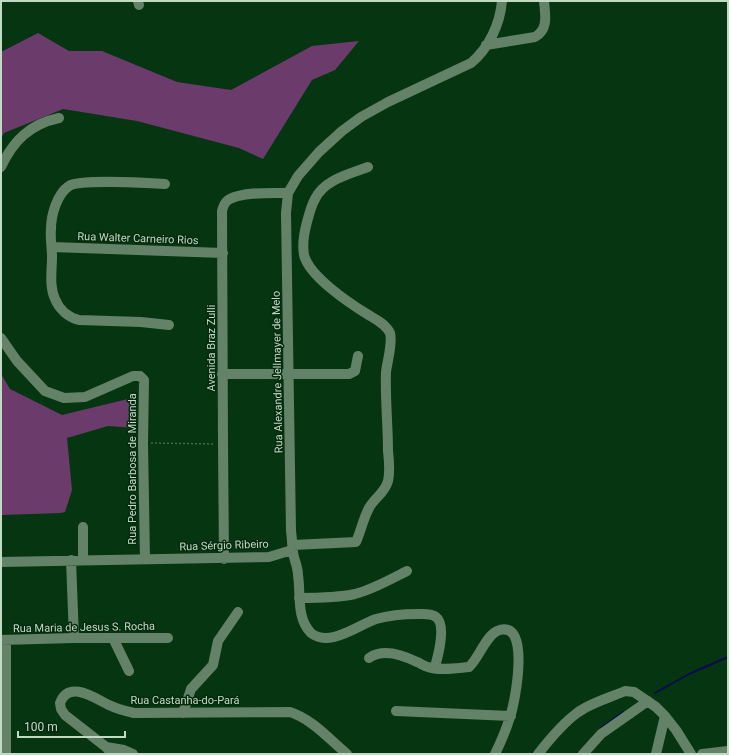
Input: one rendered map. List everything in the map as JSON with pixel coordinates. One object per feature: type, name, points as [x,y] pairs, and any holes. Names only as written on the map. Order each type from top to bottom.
[{"type":"street","points":[[288,193],[298,176],[319,152],[342,131],[361,117],[388,102],[472,63],[479,56],[486,45],[498,21],[502,1]]},
{"type":"street","points":[[486,45],[535,37],[539,35],[545,28],[544,1]]},
{"type":"street","points":[[1,167],[14,144],[26,132],[38,124],[59,118]]},
{"type":"street","name":"Rua Sérgio Ribeiro","points":[[1,562],[269,557],[293,548],[356,542],[360,535],[369,508],[374,499],[383,491],[388,481],[386,374],[391,340],[390,334],[384,326],[336,292],[313,271],[306,263],[303,243],[314,199],[320,191],[342,177],[368,167]]},
{"type":"street","points":[[165,184],[87,182],[70,185],[62,192],[52,215],[50,230],[52,247],[52,287],[54,298],[58,306],[71,318],[79,320],[141,322],[169,325]]},
{"type":"street","name":"Avenida Braz Zulli","points":[[224,559],[222,211],[226,202],[241,195],[288,193]]},
{"type":"street","name":"Rua Alexandre Jellmayer de Melo","points":[[288,193],[286,212],[290,374],[291,531],[293,548]]},
{"type":"street","name":"Rua Walter Carneiro Rios","points":[[52,247],[223,253]]},
{"type":"street","name":"Rua Pedro Barbosa de Miranda","points":[[1,338],[17,361],[45,391],[64,398],[85,397],[133,376],[140,376],[144,380],[143,443],[145,559]]},
{"type":"street","points":[[222,374],[349,374],[355,371],[357,367],[358,356]]},
{"type":"street","points":[[83,527],[83,560]]},
{"type":"street","points":[[293,548],[297,565],[300,607],[304,624],[316,636],[325,638],[339,636],[375,620],[387,617],[413,614],[433,615],[439,620],[441,629],[436,663],[437,668]]},
{"type":"street","points":[[71,560],[74,638]]},
{"type":"street","points":[[299,598],[322,598],[357,594],[407,571]]},
{"type":"street","points":[[183,713],[191,689],[213,665],[218,641],[238,612]]},
{"type":"street","points":[[369,658],[378,653],[399,655],[428,668],[469,667],[473,664],[491,635],[500,630],[510,632],[516,639],[519,650],[519,661],[511,716],[495,754]]},
{"type":"street","points":[[112,638],[129,671]]},
{"type":"street","name":"Rua Maria de Jesus S. Rocha","points":[[4,640],[168,638]]},
{"type":"street","points":[[4,640],[6,754]]},
{"type":"street","points":[[538,754],[564,724],[576,713],[588,706],[625,691],[634,692],[656,707],[676,730],[691,754]]},
{"type":"street","name":"Rua Castanha-do-Pará","points":[[109,750],[66,715],[61,709],[60,703],[66,695],[72,692],[82,692],[121,710],[134,713],[284,711],[298,714],[308,720],[347,754]]},
{"type":"street","points":[[583,754],[601,734],[648,701]]},
{"type":"street","points":[[396,711],[511,716]]},
{"type":"street","points":[[656,754],[665,716]]},
{"type":"street","points":[[109,750],[124,750],[133,754]]},
{"type":"street","points":[[702,754],[728,751]]},
{"type":"path","points":[[143,443],[223,444]]},
{"type":"shaded area","points":[[38,33],[69,51],[102,51],[177,82],[231,90],[312,46],[359,41],[335,70],[312,80],[263,159],[239,148],[137,121],[63,109],[4,133],[1,138],[1,52]]},
{"type":"shaded area","points":[[1,374],[10,389],[62,415],[132,398],[135,428],[108,426],[67,438],[72,490],[65,512],[1,515]]},
{"type":"waterway","points":[[655,693],[689,674],[728,657]]},
{"type":"waterway","points":[[601,728],[623,712]]}]
